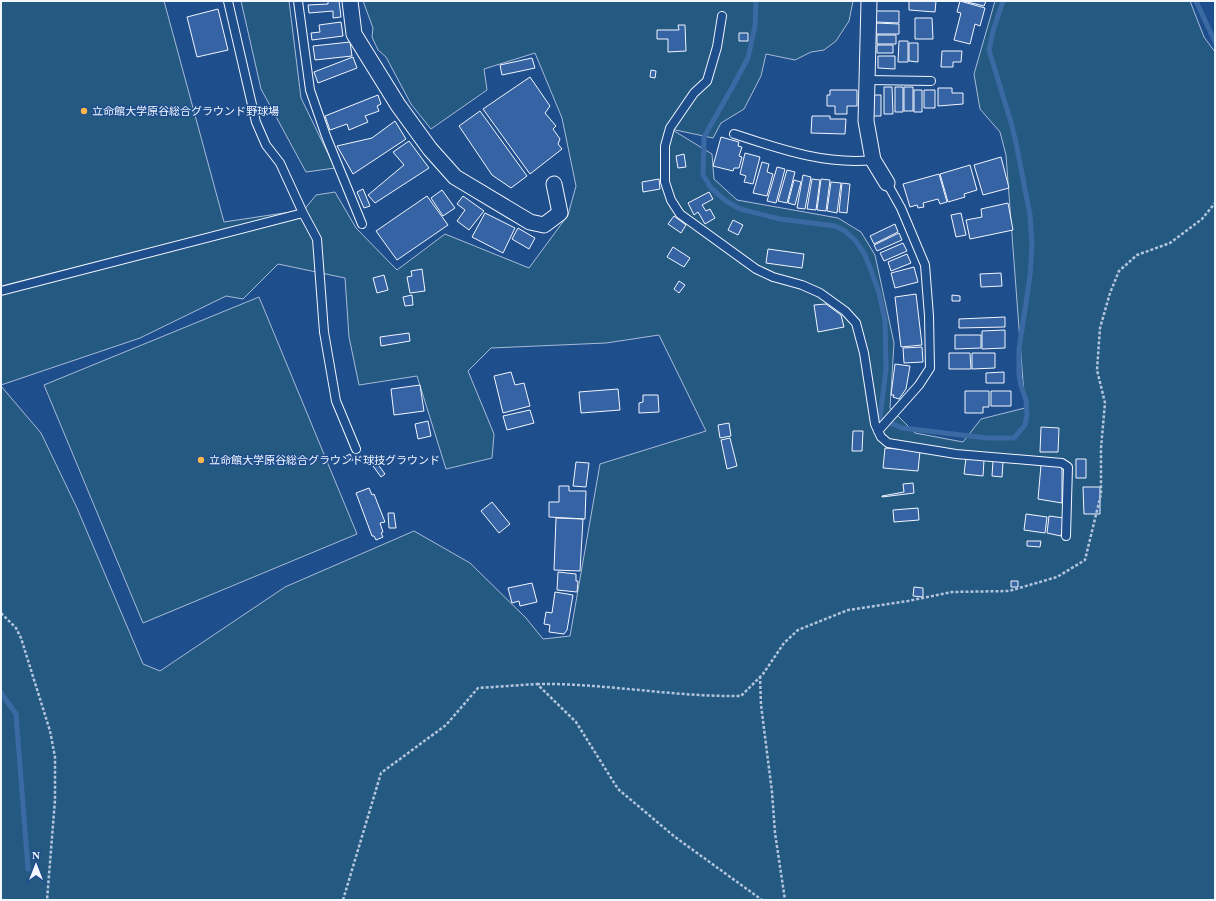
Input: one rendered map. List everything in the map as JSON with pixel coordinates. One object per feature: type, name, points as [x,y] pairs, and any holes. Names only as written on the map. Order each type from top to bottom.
[{"type":"street","points":[[350,1],[354,34],[398,105],[430,149],[455,177],[530,222],[544,225],[560,213],[554,184]]},
{"type":"street","points":[[870,1],[866,121],[873,160],[887,183]]},
{"type":"lane","points":[[228,1],[256,122],[266,145],[280,163],[302,213],[317,240],[324,332],[336,401],[356,449]]},
{"type":"lane","points":[[298,1],[310,90],[326,136],[362,224]]},
{"type":"lane","points":[[722,16],[719,36],[707,81],[694,93],[670,128],[665,146],[665,182],[671,200],[680,214],[756,270],[773,277],[802,285],[820,293],[845,311],[856,323],[864,353],[875,424],[881,437],[888,443],[956,454],[1062,463],[1068,467],[1066,536]]},
{"type":"lane","points":[[867,80],[931,81]]},
{"type":"lane","points":[[734,134],[790,152],[821,158],[854,162],[873,160]]},
{"type":"lane","points":[[878,431],[918,385],[930,368],[929,316],[925,265],[901,208],[887,183]]},
{"type":"lane","points":[[1,291],[302,213]]},
{"type":"path","points":[[343,900],[381,773],[446,726],[478,688],[537,684],[563,684],[614,687],[668,694],[741,696],[760,675],[784,643],[798,630],[848,610],[908,601],[952,592],[1009,591],[1057,577],[1085,560],[1101,494],[1101,448],[1106,403],[1097,370],[1100,328],[1110,293],[1119,271],[1137,255],[1170,244],[1202,219],[1215,203]]},
{"type":"path","points":[[1,613],[16,628],[21,638],[50,731],[54,757],[54,800],[47,900]]},
{"type":"path","points":[[760,675],[761,706],[772,792],[775,833],[785,900]]},
{"type":"path","points":[[537,684],[576,722],[618,789],[675,837],[762,900]]},
{"type":"shaded area","points":[[1,1],[164,1],[224,222],[304,210],[316,195],[335,192],[356,228],[397,270],[445,234],[529,268],[568,215],[576,186],[562,118],[535,53],[484,69],[487,90],[431,129],[411,104],[386,57],[378,50],[372,37],[373,28],[363,1],[853,1],[849,21],[836,41],[824,50],[811,52],[795,60],[766,54],[761,76],[744,109],[721,123],[713,138],[671,129],[712,154],[714,179],[737,200],[838,218],[861,232],[875,255],[894,343],[890,408],[915,433],[963,442],[981,419],[1025,408],[1006,155],[1000,132],[980,109],[974,74],[995,1],[1190,1],[1204,37],[1215,52],[1215,900],[1,900],[1,386],[41,433],[77,508],[143,664],[160,671],[285,587],[414,531],[470,563],[526,618],[543,639],[570,636],[600,464],[706,431],[659,335],[606,343],[491,348],[468,371],[494,434],[492,458],[446,469],[417,376],[359,385],[349,337],[345,278],[278,264],[243,299],[226,296],[140,338],[1,385]]},
{"type":"shaded area","points":[[241,1],[289,1],[301,98],[335,168],[306,172],[261,89]]},
{"type":"shaded area","name":"立命館大学原谷総合グラウンド球技グラウンド","points":[[259,297],[357,534],[143,623],[44,385]]},
{"type":"building","points":[[328,1],[339,1],[341,17],[333,18],[333,11],[309,13],[308,5],[328,4]]},
{"type":"building","points":[[909,1],[936,1],[935,12],[909,10]]},
{"type":"building","points":[[960,1],[985,8],[980,26],[975,24],[970,44],[954,40],[961,13],[957,12]]},
{"type":"building","points":[[963,1],[986,1],[984,6]]},
{"type":"building","points":[[218,9],[228,50],[197,57],[187,17]]},
{"type":"building","points":[[876,11],[899,11],[899,23],[876,22]]},
{"type":"building","points":[[915,18],[932,18],[933,39],[915,39]]},
{"type":"building","points":[[341,22],[343,36],[312,40],[311,33],[320,32],[319,25]]},
{"type":"building","points":[[876,23],[899,24],[899,34],[876,34]]},
{"type":"building","points":[[678,25],[685,25],[686,51],[668,52],[668,39],[657,39],[657,30],[679,30]]},
{"type":"building","points":[[739,33],[748,33],[748,41],[739,41]]},
{"type":"building","points":[[877,35],[896,35],[896,44],[877,44]]},
{"type":"building","points":[[899,41],[908,41],[908,62],[898,62]]},
{"type":"building","points":[[350,42],[352,56],[315,60],[313,46]]},
{"type":"building","points":[[909,43],[918,43],[918,62],[909,61]]},
{"type":"building","points":[[877,45],[893,45],[893,53],[877,53]]},
{"type":"building","points":[[942,51],[962,51],[961,62],[953,62],[953,67],[941,67]]},
{"type":"building","points":[[878,56],[895,56],[895,69],[878,68]]},
{"type":"building","points":[[353,57],[357,68],[318,83],[314,72]]},
{"type":"building","points":[[532,58],[535,68],[502,75],[500,65]]},
{"type":"building","points":[[651,70],[656,71],[655,78],[650,77]]},
{"type":"building","points":[[530,77],[550,106],[545,113],[556,126],[553,129],[560,139],[558,144],[562,149],[530,174],[483,109]]},
{"type":"building","points":[[884,87],[892,87],[893,114],[884,114]]},
{"type":"building","points":[[895,87],[903,87],[903,112],[895,112]]},
{"type":"building","points":[[904,87],[913,87],[913,111],[904,111]]},
{"type":"building","points":[[938,88],[952,88],[952,93],[963,93],[963,104],[938,106]]},
{"type":"building","points":[[830,90],[857,90],[857,106],[847,106],[847,114],[835,114],[835,106],[827,106],[827,95],[830,95]]},
{"type":"building","points":[[914,90],[922,90],[922,112],[914,112]]},
{"type":"building","points":[[924,90],[935,90],[935,108],[924,108]]},
{"type":"building","points":[[378,95],[381,104],[377,106],[379,111],[365,116],[368,122],[349,130],[347,124],[330,130],[325,116]]},
{"type":"building","points":[[873,95],[881,95],[881,116],[873,116]]},
{"type":"building","points":[[480,111],[527,176],[511,188],[492,175],[459,126]]},
{"type":"building","points":[[812,116],[830,116],[830,119],[846,119],[845,134],[811,133]]},
{"type":"building","points":[[395,121],[406,139],[353,174],[337,146],[372,138]]},
{"type":"building","points":[[721,137],[739,142],[738,146],[742,147],[739,156],[742,157],[739,168],[734,168],[733,171],[713,166]]},
{"type":"building","points":[[409,141],[429,168],[375,203],[368,195],[404,165],[393,152]]},
{"type":"building","points":[[745,153],[760,157],[753,184],[744,182],[746,176],[740,174]]},
{"type":"building","points":[[684,154],[686,167],[678,168],[676,156]]},
{"type":"building","points":[[1001,157],[1009,188],[983,195],[974,165]]},
{"type":"building","points":[[762,162],[769,164],[767,172],[773,174],[767,196],[753,193]]},
{"type":"building","points":[[970,165],[977,190],[964,194],[965,197],[948,202],[940,174]]},
{"type":"building","points":[[777,167],[785,169],[776,203],[767,201]]},
{"type":"building","points":[[787,170],[795,172],[787,203],[778,201]]},
{"type":"building","points":[[939,174],[947,202],[940,204],[938,199],[923,203],[924,207],[918,208],[917,205],[910,207],[903,184]]},
{"type":"building","points":[[803,175],[811,177],[805,209],[797,208]]},
{"type":"building","points":[[659,179],[660,189],[643,192],[642,182]]},
{"type":"building","points":[[812,179],[820,180],[816,210],[807,209]]},
{"type":"building","points":[[821,179],[830,180],[826,211],[817,210]]},
{"type":"building","points":[[794,180],[801,182],[795,205],[788,203]]},
{"type":"building","points":[[831,182],[841,183],[837,213],[827,211]]},
{"type":"building","points":[[842,183],[850,184],[847,213],[839,212]]},
{"type":"building","points":[[363,189],[370,206],[364,208],[357,192]]},
{"type":"building","points":[[442,190],[455,208],[443,216],[431,198]]},
{"type":"building","points":[[709,192],[713,199],[702,205],[706,211],[710,209],[715,218],[705,224],[698,212],[694,215],[688,203]]},
{"type":"building","points":[[427,196],[448,225],[397,260],[376,231]]},
{"type":"building","points":[[463,196],[484,211],[469,230],[457,221],[465,210],[457,204]]},
{"type":"building","points":[[1008,203],[1013,230],[970,239],[966,220],[982,217],[981,209]]},
{"type":"building","points":[[485,213],[515,228],[503,253],[472,237]]},
{"type":"building","points":[[961,213],[966,235],[956,237],[951,215]]},
{"type":"building","points":[[674,216],[686,225],[681,233],[668,224]]},
{"type":"building","points":[[733,220],[743,225],[738,235],[728,230]]},
{"type":"building","points":[[895,224],[898,232],[874,244],[870,236]]},
{"type":"building","points":[[518,228],[535,238],[529,249],[512,239]]},
{"type":"building","points":[[899,233],[902,240],[877,251],[874,245]]},
{"type":"building","points":[[903,243],[907,251],[884,261],[880,253]]},
{"type":"building","points":[[673,247],[690,258],[684,267],[667,257]]},
{"type":"building","points":[[768,249],[804,254],[802,268],[766,263]]},
{"type":"building","points":[[907,254],[911,263],[891,271],[888,262]]},
{"type":"building","points":[[914,267],[918,282],[895,288],[891,273]]},
{"type":"building","points":[[422,269],[425,291],[410,293],[407,277],[412,276],[411,271]]},
{"type":"building","points":[[1001,273],[1002,286],[981,287],[980,274]]},
{"type":"building","points":[[384,275],[388,290],[377,293],[373,278]]},
{"type":"building","points":[[679,281],[685,285],[679,293],[674,289]]},
{"type":"building","points":[[916,294],[922,345],[901,347],[895,297]]},
{"type":"building","points":[[412,295],[413,305],[405,306],[403,297]]},
{"type":"building","points":[[952,295],[960,296],[960,301],[952,301]]},
{"type":"building","points":[[826,304],[841,315],[844,327],[818,332],[814,305]]},
{"type":"building","points":[[1005,317],[1005,327],[959,328],[959,319]]},
{"type":"building","points":[[1005,330],[1005,348],[982,349],[982,331]]},
{"type":"building","points":[[409,333],[410,341],[381,346],[380,337]]},
{"type":"building","points":[[955,335],[981,335],[981,348],[955,349]]},
{"type":"building","points":[[922,347],[923,362],[904,363],[903,348]]},
{"type":"building","points":[[949,353],[970,353],[971,369],[949,369]]},
{"type":"building","points":[[972,353],[995,353],[995,368],[972,369]]},
{"type":"building","points":[[895,364],[910,366],[906,389],[899,399],[893,397],[894,395],[891,395]]},
{"type":"building","points":[[511,372],[515,385],[524,383],[530,406],[503,413],[494,376]]},
{"type":"building","points":[[1004,372],[1004,383],[986,383],[986,373]]},
{"type":"building","points":[[420,385],[424,411],[394,415],[391,389]]},
{"type":"building","points":[[618,389],[620,410],[581,413],[579,392]]},
{"type":"building","points":[[965,391],[989,391],[989,407],[983,407],[983,413],[965,413]]},
{"type":"building","points":[[991,391],[1011,391],[1011,406],[991,406]]},
{"type":"building","points":[[643,395],[658,395],[659,412],[639,413],[639,403],[643,402]]},
{"type":"building","points":[[530,410],[534,423],[507,430],[503,416]]},
{"type":"building","points":[[428,421],[431,436],[418,439],[415,424]]},
{"type":"building","points":[[729,423],[731,436],[720,438],[718,425]]},
{"type":"building","points":[[1041,427],[1059,428],[1058,452],[1040,452]]},
{"type":"building","points":[[853,431],[863,431],[862,451],[852,451]]},
{"type":"building","points":[[730,438],[737,466],[727,469],[721,440]]},
{"type":"building","points":[[885,448],[920,451],[918,471],[883,468]]},
{"type":"building","points":[[350,454],[353,460],[348,462],[346,456]]},
{"type":"building","points":[[966,458],[984,460],[983,476],[964,474]]},
{"type":"building","points":[[1076,459],[1086,459],[1086,478],[1076,478]]},
{"type":"building","points":[[993,461],[1003,462],[1002,477],[992,476]]},
{"type":"building","points":[[576,462],[589,463],[586,487],[573,486]]},
{"type":"building","points":[[377,463],[385,474],[381,477],[373,466]]},
{"type":"building","points":[[1041,465],[1062,467],[1062,503],[1038,499]]},
{"type":"building","points":[[913,483],[914,493],[882,497],[904,492],[903,484]]},
{"type":"building","points":[[559,486],[569,486],[569,491],[586,491],[585,519],[549,517],[549,502],[559,502]]},
{"type":"building","points":[[1083,487],[1100,487],[1100,514],[1084,514]]},
{"type":"building","points":[[369,488],[372,495],[374,494],[385,522],[380,523],[383,537],[376,540],[374,536],[372,536],[356,493]]},
{"type":"building","points":[[492,502],[510,524],[499,533],[481,511]]},
{"type":"building","points":[[918,508],[919,520],[894,522],[893,510]]},
{"type":"building","points":[[388,513],[394,513],[396,528],[389,528]]},
{"type":"building","points":[[1026,514],[1047,517],[1045,533],[1024,530]]},
{"type":"building","points":[[1049,516],[1064,518],[1061,536],[1047,533]]},
{"type":"building","points":[[556,518],[583,519],[580,571],[554,570]]},
{"type":"building","points":[[1027,541],[1041,541],[1040,547],[1027,546]]},
{"type":"building","points":[[558,572],[576,574],[576,581],[578,581],[577,592],[557,590]]},
{"type":"building","points":[[1011,581],[1018,581],[1018,587],[1011,587]]},
{"type":"building","points":[[532,583],[537,602],[520,606],[519,601],[512,603],[508,588]]},
{"type":"building","points":[[914,587],[923,588],[923,597],[913,596]]},
{"type":"building","points":[[555,592],[573,595],[567,630],[564,634],[549,632],[550,625],[544,624],[546,612],[552,613]]},
{"type":"waterway","points":[[756,1],[755,26],[748,58],[704,137],[703,175],[711,188],[726,201],[740,209],[780,219],[835,226],[845,231],[855,240],[864,253],[871,270],[879,293],[885,320],[886,369],[880,418],[902,428],[987,438],[1014,438],[1025,425],[1027,415],[1026,400],[1019,374],[1019,349],[1030,276],[1032,245],[1030,215],[1017,148],[1012,126],[989,50],[993,31],[1003,1]]},
{"type":"waterway","points":[[1196,1],[1215,42]]},
{"type":"waterway","points":[[1,693],[16,714],[28,869]]},
{"type":"place","name":"立命館大学原谷総合グラウンド野球場","points":[[84,111]]},
{"type":"place","name":"立命館大学原谷総合グラウンド球技グラウンド","points":[[201,460]]}]
